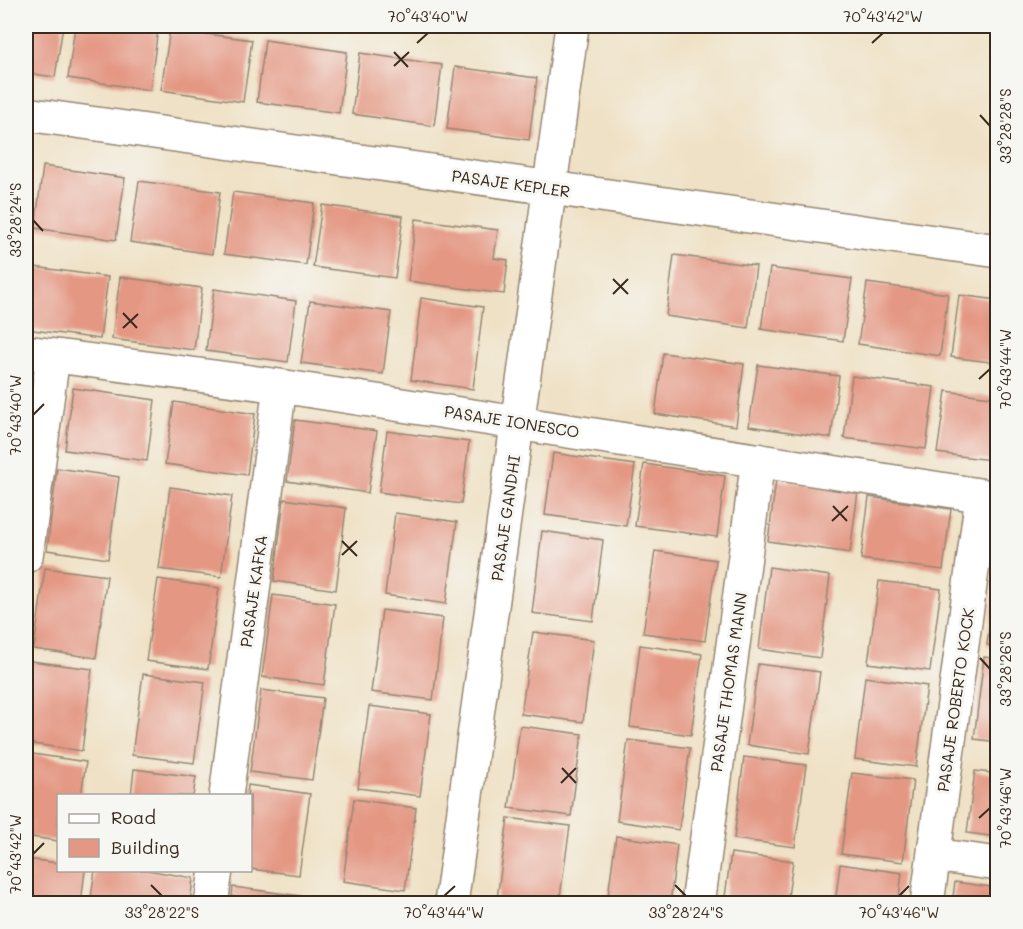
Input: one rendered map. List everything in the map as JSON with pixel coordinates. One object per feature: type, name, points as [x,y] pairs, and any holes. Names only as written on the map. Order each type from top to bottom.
[{"type":"street","name":"PASAJE GANDHI","points":[[451,903],[572,26]]},
{"type":"street","name":"PASAJE KEPLER","points":[[26,114],[998,251]]},
{"type":"street","name":"PASAJE IONESCO","points":[[39,354],[280,386],[990,497]]},
{"type":"street","points":[[26,556],[39,354]]},
{"type":"street","name":"PASAJE KAFKA","points":[[226,794],[280,386]]},
{"type":"street","name":"PASAJE THOMAS MANN","points":[[698,903],[758,460]]},
{"type":"street","name":"PASAJE ROBERTO KOCK","points":[[927,903],[990,497]]},
{"type":"street","points":[[934,855],[998,864]]},
{"type":"street","points":[[211,903],[216,872]]},
{"type":"building","points":[[26,26],[63,26],[55,77],[26,73]]},
{"type":"building","points":[[75,26],[158,28],[150,90],[68,78]]},
{"type":"building","points":[[170,29],[252,40],[243,102],[161,90]]},
{"type":"building","points":[[265,40],[347,52],[339,113],[257,102]]},
{"type":"building","points":[[360,53],[442,65],[434,126],[352,114]]},
{"type":"building","points":[[455,67],[537,78],[529,140],[447,129]]},
{"type":"building","points":[[43,166],[125,178],[116,240],[35,228]]},
{"type":"building","points":[[139,181],[220,192],[212,254],[130,242]]},
{"type":"building","points":[[233,192],[314,203],[306,265],[224,254]]},
{"type":"building","points":[[322,205],[403,216],[395,278],[313,267]]},
{"type":"building","points":[[416,219],[498,230],[494,258],[508,260],[504,294],[408,281]]},
{"type":"building","points":[[674,255],[756,266],[748,328],[666,316]]},
{"type":"building","points":[[27,266],[108,277],[100,339],[26,329]]},
{"type":"building","points":[[770,268],[852,279],[843,341],[761,329]]},
{"type":"building","points":[[120,277],[202,288],[194,350],[112,339]]},
{"type":"building","points":[[867,283],[948,294],[940,356],[858,344]]},
{"type":"building","points":[[214,289],[296,301],[288,362],[206,351]]},
{"type":"building","points":[[959,295],[998,300],[998,363],[951,357]]},
{"type":"building","points":[[421,298],[483,307],[473,389],[411,380]]},
{"type":"building","points":[[310,301],[391,312],[383,374],[301,363]]},
{"type":"building","points":[[663,353],[744,364],[736,426],[655,414]]},
{"type":"building","points":[[758,365],[839,376],[831,438],[749,426]]},
{"type":"building","points":[[852,376],[934,387],[926,449],[844,438]]},
{"type":"building","points":[[73,388],[155,400],[147,461],[65,450]]},
{"type":"building","points":[[946,391],[998,398],[998,461],[937,453]]},
{"type":"building","points":[[174,402],[255,414],[247,475],[165,464]]},
{"type":"building","points":[[295,420],[377,431],[368,493],[287,481]]},
{"type":"building","points":[[387,431],[469,442],[461,504],[379,492]]},
{"type":"building","points":[[553,453],[635,465],[626,526],[545,515]]},
{"type":"building","points":[[644,464],[725,476],[717,537],[635,526]]},
{"type":"building","points":[[57,468],[119,477],[108,559],[47,550]]},
{"type":"building","points":[[776,480],[858,491],[850,553],[768,541]]},
{"type":"building","points":[[170,487],[232,496],[221,577],[159,569]]},
{"type":"building","points":[[869,497],[951,509],[943,570],[861,559]]},
{"type":"building","points":[[284,499],[346,508],[336,590],[274,581]]},
{"type":"building","points":[[395,513],[457,522],[446,604],[385,595]]},
{"type":"building","points":[[542,531],[603,540],[593,621],[532,613]]},
{"type":"building","points":[[655,551],[716,560],[705,641],[643,633]]},
{"type":"building","points":[[769,567],[830,576],[820,658],[759,649]]},
{"type":"building","points":[[45,568],[107,576],[96,658],[34,649]]},
{"type":"building","points":[[158,579],[219,588],[208,669],[146,661]]},
{"type":"building","points":[[996,579],[998,579],[998,647],[987,645]]},
{"type":"building","points":[[879,581],[941,589],[930,671],[868,663]]},
{"type":"building","points":[[273,595],[335,604],[324,685],[262,677]]},
{"type":"building","points":[[382,610],[443,618],[433,700],[371,692]]},
{"type":"building","points":[[533,632],[594,640],[583,722],[521,714]]},
{"type":"building","points":[[640,645],[702,654],[691,735],[630,727]]},
{"type":"building","points":[[984,657],[998,659],[998,742],[974,739]]},
{"type":"building","points":[[31,661],[92,669],[82,751],[26,743],[26,701]]},
{"type":"building","points":[[758,664],[820,672],[809,754],[747,745]]},
{"type":"building","points":[[143,674],[205,682],[194,763],[132,755]]},
{"type":"building","points":[[865,677],[927,686],[916,767],[855,759]]},
{"type":"building","points":[[261,690],[323,698],[312,780],[250,772]]},
{"type":"building","points":[[369,706],[431,714],[420,796],[358,788]]},
{"type":"building","points":[[520,726],[582,734],[571,816],[509,808]]},
{"type":"building","points":[[628,740],[690,748],[679,830],[617,821]]},
{"type":"building","points":[[26,753],[86,762],[81,794],[57,794],[57,841],[26,836]]},
{"type":"building","points":[[744,757],[806,765],[795,847],[734,839]]},
{"type":"building","points":[[134,769],[196,777],[193,794],[131,794]]},
{"type":"building","points":[[975,771],[998,774],[998,837],[967,833]]},
{"type":"building","points":[[852,773],[913,780],[903,862],[841,854]]},
{"type":"building","points":[[248,785],[310,794],[299,875],[252,869],[252,794],[247,794]]},
{"type":"building","points":[[354,799],[416,808],[405,890],[343,881]]},
{"type":"building","points":[[508,818],[570,826],[559,904],[528,904],[497,899]]},
{"type":"building","points":[[616,836],[677,845],[670,904],[607,904]]},
{"type":"building","points":[[731,853],[793,861],[787,904],[724,904]]},
{"type":"building","points":[[26,859],[57,863],[57,872],[85,872],[81,904],[26,904]]},
{"type":"building","points":[[840,864],[902,873],[898,904],[835,904]]},
{"type":"building","points":[[95,872],[158,872],[193,878],[190,904],[90,904]]},
{"type":"building","points":[[955,882],[998,888],[998,904],[952,904]]},
{"type":"building","points":[[233,887],[315,898],[314,904],[231,904]]},
{"type":"building","points":[[325,898],[354,902],[354,904],[325,904]]}]
